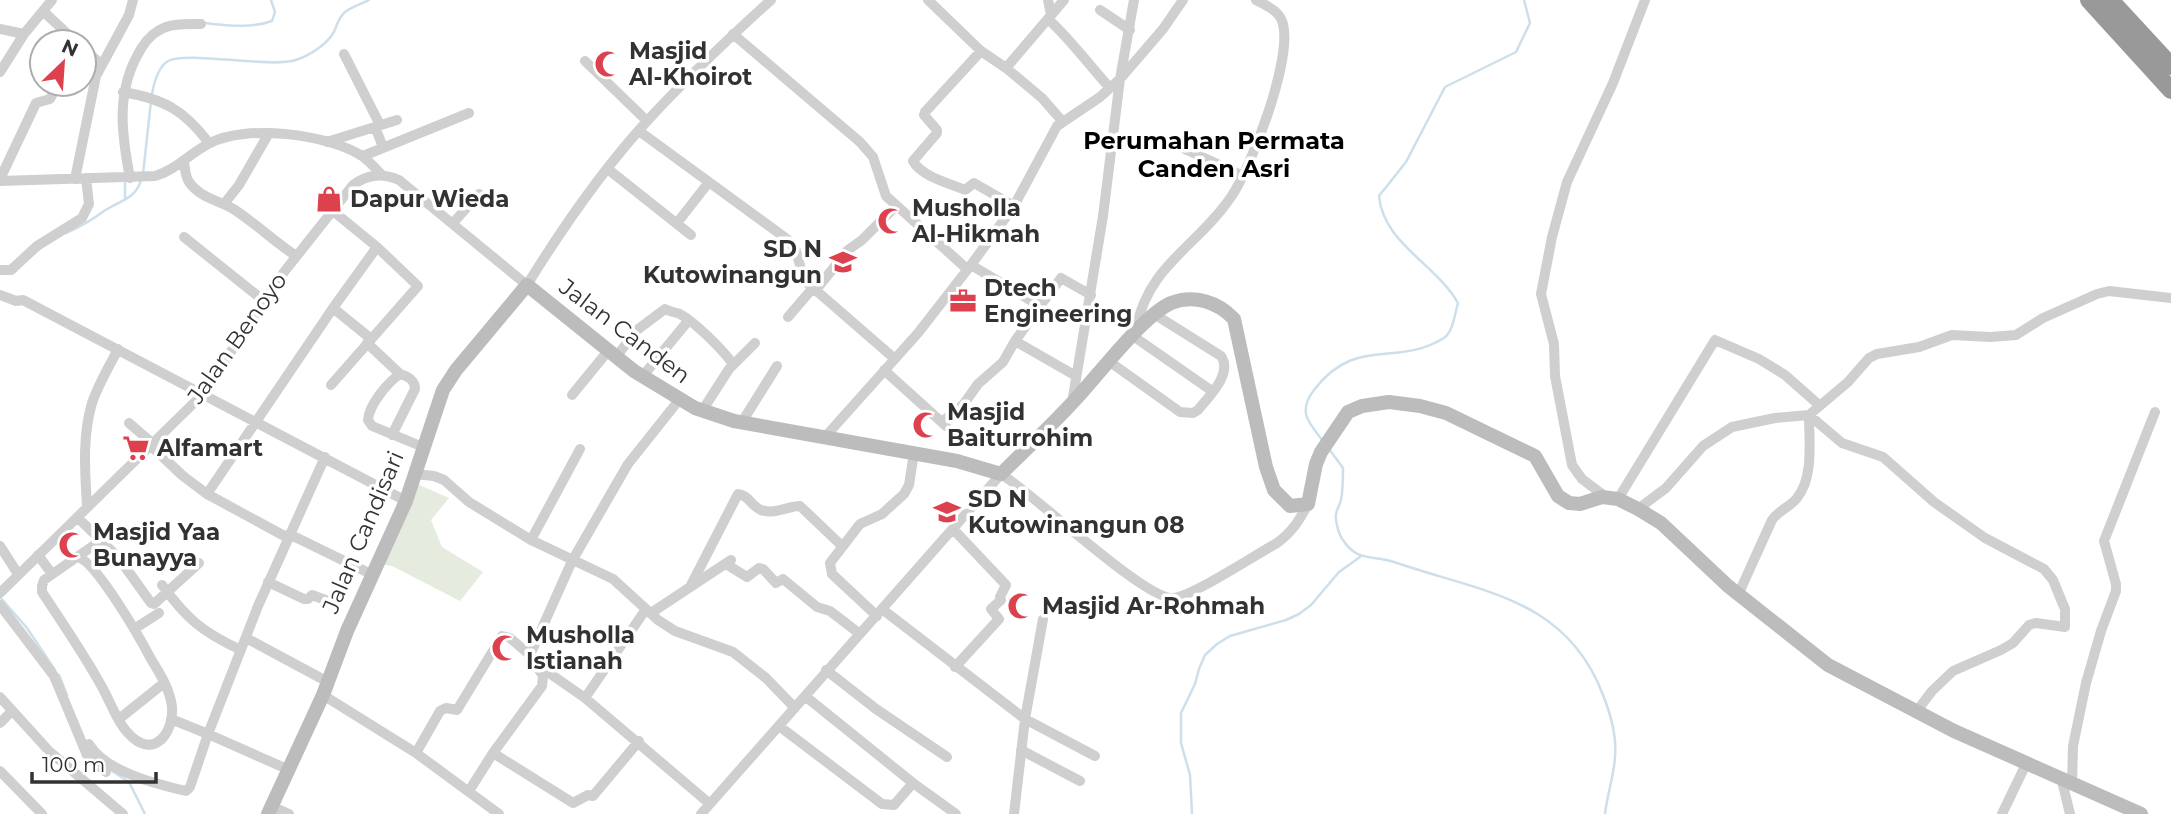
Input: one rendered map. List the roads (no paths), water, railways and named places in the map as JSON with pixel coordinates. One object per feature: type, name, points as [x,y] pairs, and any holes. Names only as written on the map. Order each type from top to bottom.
[{"type":"highway","points":[[2089,0],[2171,90]]},
{"type":"highway","points":[[2110,0],[2171,66]]},
{"type":"street","points":[[0,72],[24,34],[51,0]]},
{"type":"street","points":[[75,179],[93,86],[101,64],[129,15],[133,0]]},
{"type":"street","points":[[527,285],[608,170],[647,121],[733,34],[771,0]]},
{"type":"street","points":[[928,0],[981,51],[1042,98],[1063,122]]},
{"type":"street","points":[[1048,0],[1049,17],[1110,88]]},
{"type":"street","points":[[1006,68],[1064,0]]},
{"type":"street","points":[[1072,404],[1091,295],[1116,127],[1120,79],[1134,0]]},
{"type":"street","points":[[825,437],[895,359],[969,267],[1014,206],[1050,139],[1063,122],[1120,79],[1163,29],[1183,0]]},
{"type":"street","points":[[1134,335],[1144,302],[1163,269],[1213,220],[1243,176],[1276,86],[1284,39],[1283,24],[1274,10],[1256,0]]},
{"type":"street","points":[[1645,0],[1613,83],[1567,182],[1552,237],[1541,294],[1554,344],[1555,376],[1572,465],[1582,480],[1661,523],[1738,595],[1828,665],[1916,712],[2067,783],[2141,814]]},
{"type":"street","points":[[1100,10],[1130,30]]},
{"type":"street","points":[[43,11],[61,28]]},
{"type":"street","points":[[127,178],[123,92],[131,68],[142,47],[156,32],[177,25],[201,24]]},
{"type":"street","points":[[0,29],[24,34]]},
{"type":"street","points":[[733,34],[869,152],[876,164],[883,190],[895,206],[969,267],[1040,306]]},
{"type":"street","points":[[981,51],[925,111],[924,115],[937,133],[913,161],[917,167],[942,180],[965,190],[974,183],[1014,206]]},
{"type":"street","points":[[344,54],[377,126],[383,147]]},
{"type":"street","points":[[98,61],[101,64]]},
{"type":"street","points":[[584,61],[647,121]]},
{"type":"street","points":[[123,92],[149,97],[178,110],[195,124],[209,143]]},
{"type":"street","points":[[51,98],[36,103],[0,180],[155,176],[164,174],[209,143],[237,134],[269,133],[326,142],[362,156],[468,113]]},
{"type":"street","points":[[326,142],[397,120]]},
{"type":"street","points":[[639,131],[793,244],[804,280],[895,359]]},
{"type":"street","points":[[224,204],[239,185],[269,133]]},
{"type":"street","points":[[1185,149],[1243,176]]},
{"type":"street","name":"Jalan Canden","points":[[362,156],[382,175],[399,180],[408,187],[612,354],[679,400],[702,411],[742,422],[957,461],[1001,474]]},
{"type":"street","points":[[184,161],[186,174],[194,188],[214,202],[224,204],[296,256]]},
{"type":"street","points":[[608,170],[691,235]]},
{"type":"street","name":"Jalan Benoyo","points":[[0,593],[202,395],[296,256],[353,185],[369,176],[382,175]]},
{"type":"street","points":[[0,270],[10,270],[37,246],[82,218],[89,204],[86,178]]},
{"type":"street","points":[[677,223],[709,182]]},
{"type":"street","points":[[453,223],[480,194]]},
{"type":"street","points":[[788,317],[848,250],[862,240],[895,206]]},
{"type":"street","points":[[331,385],[418,286],[377,247],[333,211]]},
{"type":"street","points":[[184,237],[264,301]]},
{"type":"street","points":[[207,494],[377,247]]},
{"type":"street","points":[[884,370],[944,424],[963,405],[978,384],[1003,362],[1061,278],[1091,295]]},
{"type":"street","name":"Jalan Candisari","points":[[270,810],[405,501],[443,390],[456,370],[527,285]]},
{"type":"street","points":[[1638,509],[1666,488],[1703,446],[1732,426],[1809,415],[1848,382],[1869,358],[1877,354],[1919,347],[1952,335],[2016,335],[2072,305],[2109,291],[2171,298]]},
{"type":"street","points":[[0,295],[20,301],[118,349],[405,501]]},
{"type":"street","points":[[701,814],[1001,474],[1072,404],[1154,314],[1172,303],[1193,299],[1210,302],[1224,308],[1234,319],[1262,450],[1274,490],[1290,506],[1307,504]]},
{"type":"street","points":[[333,308],[400,374],[415,384],[392,435]]},
{"type":"street","points":[[572,395],[637,330],[665,309],[688,321],[722,349],[733,364]]},
{"type":"street","points":[[1110,362],[1180,412],[1187,414],[1198,410],[1224,373],[1226,367],[1221,356],[1154,314]]},
{"type":"street","points":[[642,377],[688,321]]},
{"type":"street","points":[[1134,335],[1212,391]]},
{"type":"street","points":[[1001,474],[1115,565],[1156,594],[1168,598],[1189,592],[1290,534],[1307,504],[1316,464],[1338,424],[1348,412],[1362,406],[1389,402],[1420,405],[1447,414],[1535,456],[1558,496],[1569,503],[1580,504],[1612,498],[1715,340],[1759,359],[1785,375],[1819,405]]},
{"type":"street","points":[[1015,341],[1076,376]]},
{"type":"street","points":[[702,411],[733,364],[755,344]]},
{"type":"street","points":[[87,506],[87,425],[97,391],[118,349]]},
{"type":"street","points":[[742,422],[777,366]]},
{"type":"street","points":[[400,374],[392,381],[368,416],[372,426],[423,447]]},
{"type":"street","points":[[530,655],[572,561],[628,464],[679,400]]},
{"type":"street","points":[[2070,814],[2067,783],[2073,746],[2086,683],[2116,591],[2104,541],[2155,412]]},
{"type":"street","points":[[1738,595],[1772,520],[1779,511],[1796,499],[1802,489],[1808,467],[1809,415]]},
{"type":"street","points":[[1809,415],[1842,443],[1883,457],[1934,502],[1985,538],[2044,569],[2053,580],[2062,602],[2065,627],[2036,623],[2029,625],[2012,643],[1989,656],[1964,665],[1945,678],[1916,712]]},
{"type":"street","points":[[129,422],[183,477],[207,494],[288,536],[373,575]]},
{"type":"street","points":[[531,540],[580,449]]},
{"type":"street","points":[[914,453],[909,485],[904,494],[882,514],[860,524],[831,561],[831,572],[879,613],[1025,719],[1095,756]]},
{"type":"street","points":[[0,605],[54,676],[87,755],[139,778],[187,791],[268,582],[325,457]]},
{"type":"street","points":[[414,474],[444,480],[469,502],[531,540],[613,579],[667,626],[690,639],[733,652],[766,678],[795,708]]},
{"type":"street","points":[[691,585],[738,494],[744,494],[761,510],[773,512],[800,506],[842,546]]},
{"type":"street","points":[[77,517],[132,574],[151,603],[154,604],[165,589],[198,563]]},
{"type":"street","points":[[954,530],[1006,584],[1001,600],[991,609],[999,619],[955,667]]},
{"type":"street","points":[[77,557],[87,561],[134,629],[169,693],[171,719],[162,741],[155,745],[146,745],[129,736],[80,648],[42,593],[42,583],[52,574],[100,541]]},
{"type":"street","points":[[0,546],[18,575]]},
{"type":"street","points":[[38,555],[52,574]]},
{"type":"street","points":[[585,698],[649,611],[729,562],[747,577],[759,568],[776,583],[783,579],[817,607],[830,611],[860,634]]},
{"type":"street","points":[[268,582],[305,600],[313,595],[328,601]]},
{"type":"street","points":[[165,589],[199,628],[241,650]]},
{"type":"street","points":[[134,629],[159,613]]},
{"type":"street","points":[[1014,814],[1025,719],[1043,619]]},
{"type":"street","points":[[416,754],[440,711],[446,708],[457,709],[502,636],[510,638],[538,665],[543,676],[542,685],[469,791]]},
{"type":"street","points":[[246,638],[325,688],[499,814]]},
{"type":"street","points":[[538,665],[639,741],[710,804]]},
{"type":"street","points":[[826,670],[876,709],[947,757]]},
{"type":"street","points":[[119,719],[164,682]]},
{"type":"street","points":[[0,696],[49,751],[123,814]]},
{"type":"street","points":[[805,696],[956,814]]},
{"type":"street","points":[[0,723],[12,711]]},
{"type":"street","points":[[171,719],[287,769]]},
{"type":"street","points":[[779,726],[882,804],[894,805],[913,783]]},
{"type":"street","points":[[493,753],[573,803],[588,795],[593,796],[639,741]]},
{"type":"street","points":[[89,744],[106,772]]},
{"type":"street","points":[[1021,750],[1080,781]]},
{"type":"street","points":[[2002,814],[2026,764]]},
{"type":"street","points":[[0,771],[42,814]]},
{"type":"street","points":[[270,810],[289,814]]},
{"type":"waterway","points":[[203,23],[247,26],[272,21],[275,12],[271,0]]},
{"type":"waterway","points":[[152,94],[162,67],[177,58],[280,62],[303,57],[329,39],[345,12],[369,0]]},
{"type":"waterway","points":[[1323,441],[1307,417],[1306,405],[1314,390],[1330,373],[1361,357],[1426,347],[1444,338],[1450,331],[1458,303],[1449,289],[1390,227],[1379,196],[1406,162],[1445,87],[1516,52],[1530,23],[1524,0]]},
{"type":"waterway","points":[[143,174],[151,101]]},
{"type":"waterway","points":[[125,179],[125,200]]},
{"type":"waterway","points":[[66,233],[131,196],[141,180]]},
{"type":"waterway","points":[[1329,449],[1343,468],[1342,492],[1336,513],[1337,524],[1342,538],[1354,552],[1488,591],[1517,603],[1543,618],[1567,637],[1587,662],[1603,695],[1614,733],[1614,764],[1605,814]]},
{"type":"waterway","points":[[1192,814],[1190,775],[1181,743],[1181,713],[1205,655],[1230,636],[1299,614],[1311,605],[1339,572],[1360,557]]},
{"type":"waterway","points":[[0,597],[27,628],[55,670]]},
{"type":"waterway","points":[[59,675],[67,695]]},
{"type":"waterway","points":[[109,769],[129,782],[145,814]]},
{"type":"place","name":"Masjid Al-Khoirot","points":[[608,64]]},
{"type":"place","name":"Dapur Wieda","points":[[329,199]]},
{"type":"place","name":"Musholla Al-Hikmah","points":[[891,221]]},
{"type":"place","name":"SD N Kutowinangun","points":[[843,262]]},
{"type":"place","name":"Dtech Engineering","points":[[963,301]]},
{"type":"place","name":"Masjid Baiturrohim","points":[[926,425]]},
{"type":"place","name":"Alfamart","points":[[136,448]]},
{"type":"place","name":"SD N Kutowinangun 08","points":[[947,512]]},
{"type":"place","name":"Masjid Yaa Bunayya","points":[[72,545]]},
{"type":"place","name":"Masjid Ar-Rohmah","points":[[1021,606]]},
{"type":"place","name":"Musholla Istianah","points":[[505,648]]},
{"type":"district","name":"Perumahan Permata Canden Asri","points":[[1214,154]]}]
